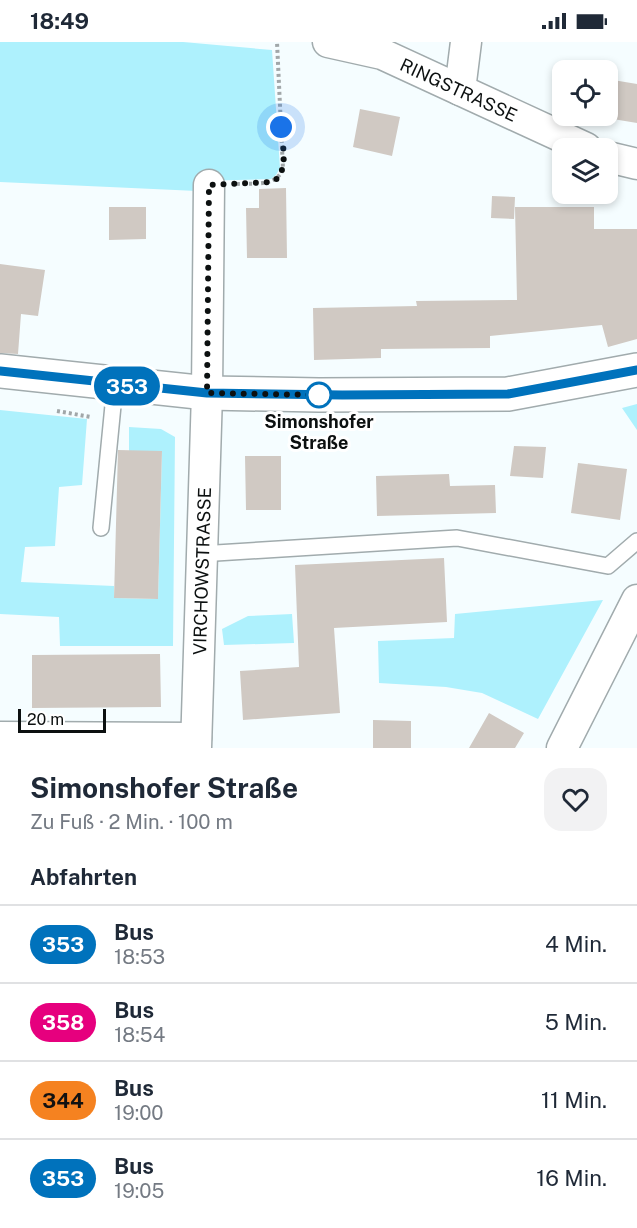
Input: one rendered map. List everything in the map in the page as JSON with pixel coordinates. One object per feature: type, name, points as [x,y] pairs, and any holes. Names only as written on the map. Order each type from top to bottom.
[{"type":"street","name":"RINGSTRASSE","points":[[328,42],[382,54],[564,138]]},
{"type":"street","points":[[460,90],[466,42]]},
{"type":"street","points":[[618,159],[637,164]]},
{"type":"street","name":"VIRCHOWSTRASSE","points":[[196,743],[200,554],[207,393],[209,185]]},
{"type":"street","points":[[0,371],[207,393],[508,394],[637,370]]},
{"type":"street","points":[[562,748],[637,600]]},
{"type":"street","points":[[0,737],[196,743]]},
{"type":"lane","points":[[101,528],[115,385]]},
{"type":"lane","points":[[200,554],[457,538],[608,566],[637,541]]},
{"type":"path","points":[[209,185],[273,182],[280,177],[284,169],[277,42]]},
{"type":"shaded area","points":[[0,42],[183,42],[272,50],[280,168],[271,179],[198,181],[197,191],[0,182]]},
{"type":"shaded area","points":[[637,404],[637,430],[622,408]]},
{"type":"shaded area","points":[[0,410],[87,419],[82,485],[59,487],[55,546],[25,547],[21,582],[114,586],[114,598],[158,599],[162,452],[129,451],[129,427],[161,429],[175,437],[173,646],[60,646],[59,617],[0,614]]},
{"type":"shaded area","points":[[603,600],[538,719],[482,693],[446,687],[379,683],[378,641],[454,638],[455,614]]},
{"type":"shaded area","points":[[292,614],[294,643],[224,645],[222,629],[248,616]]},
{"type":"building","points":[[618,81],[637,84],[637,123],[618,120]]},
{"type":"building","points":[[360,109],[400,117],[392,156],[353,147]]},
{"type":"building","points":[[286,188],[287,258],[247,258],[246,208],[259,208],[259,189]]},
{"type":"building","points":[[492,196],[515,197],[514,219],[491,218]]},
{"type":"building","points":[[109,207],[146,207],[146,239],[109,240]]},
{"type":"building","points":[[515,207],[594,207],[594,229],[637,229],[637,339],[608,347],[602,325],[490,336],[490,348],[381,349],[381,358],[314,360],[313,308],[417,306],[416,301],[517,300]]},
{"type":"building","points":[[0,264],[45,270],[38,316],[21,314],[18,354],[0,353]]},
{"type":"building","points":[[514,446],[546,447],[543,478],[510,476]]},
{"type":"building","points":[[118,450],[162,451],[158,599],[114,598]]},
{"type":"building","points":[[245,456],[281,456],[281,510],[246,510]]},
{"type":"building","points":[[578,463],[627,469],[620,520],[571,513]]},
{"type":"building","points":[[449,474],[450,486],[495,485],[496,513],[377,516],[376,476]]},
{"type":"building","points":[[444,558],[447,622],[334,628],[340,713],[243,720],[240,671],[299,667],[295,565]]},
{"type":"building","points":[[160,654],[161,707],[32,708],[32,655]]},
{"type":"building","points":[[489,713],[524,733],[515,748],[469,748]]},
{"type":"building","points":[[373,720],[411,721],[411,748],[373,748]]},
{"type":"bus line","name":"353","points":[[0,371],[207,393],[342,395],[508,394],[637,370]]},
{"type":"place","name":"Simonshofer Straße","points":[[319,395]]},
{"type":"route","points":[[281,127],[284,169],[280,177],[273,182],[209,185],[207,393],[319,395]]}]
